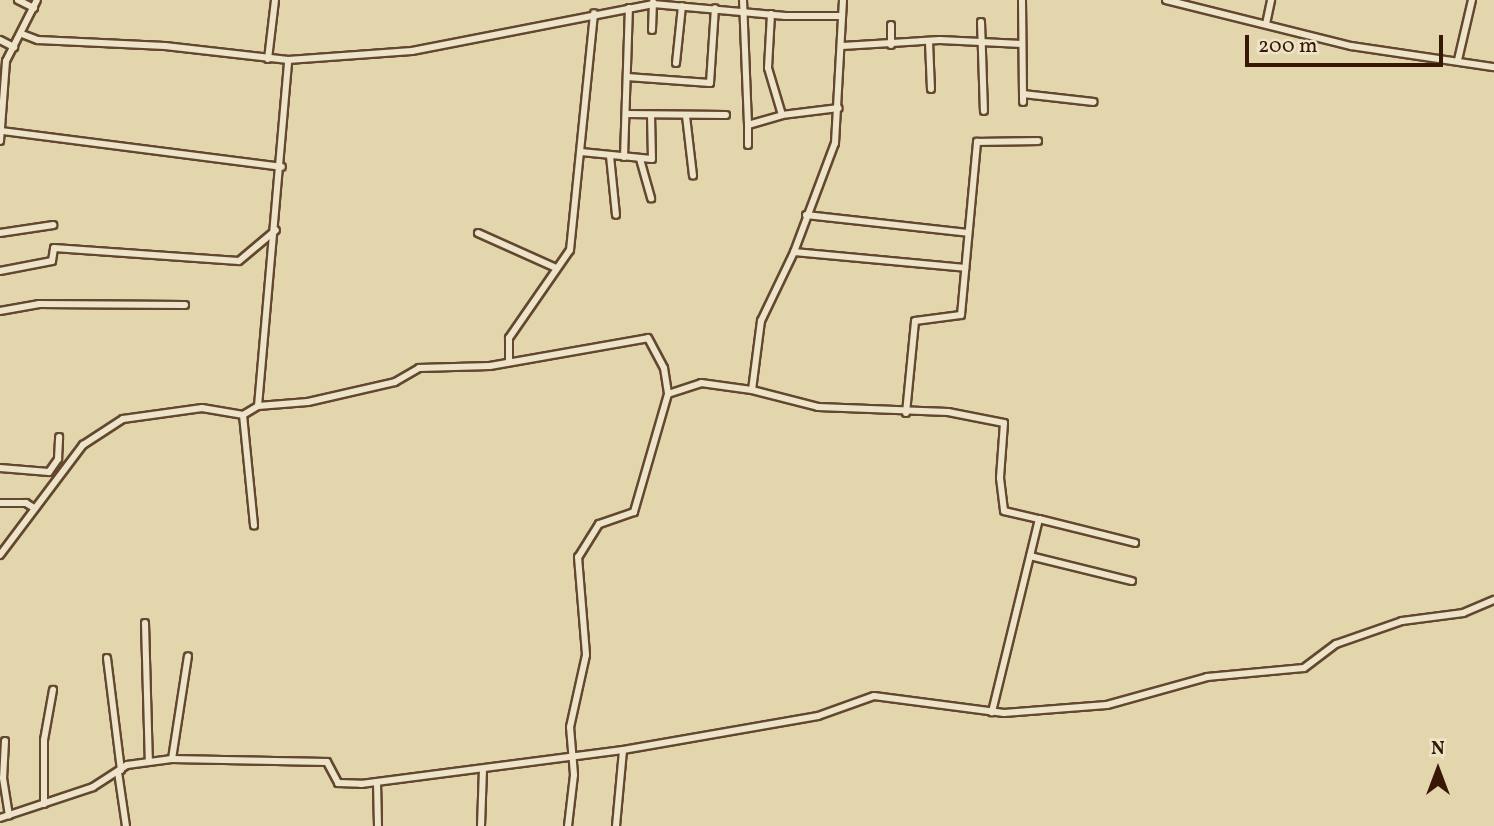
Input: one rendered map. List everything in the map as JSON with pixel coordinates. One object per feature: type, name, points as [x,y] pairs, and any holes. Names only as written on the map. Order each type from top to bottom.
[{"type":"street","points":[[18,0],[34,8]]},
{"type":"street","points":[[0,141],[2,67],[22,34],[37,0]]},
{"type":"street","points":[[268,59],[275,0]]},
{"type":"street","points":[[743,0],[748,145]]},
{"type":"street","points":[[752,390],[761,321],[794,252],[835,143],[843,0]]},
{"type":"street","points":[[1022,0],[1023,103]]},
{"type":"street","points":[[1166,0],[1351,46],[1494,66]]},
{"type":"street","points":[[1266,24],[1271,0]]},
{"type":"street","points":[[1458,60],[1472,0]]},
{"type":"street","points":[[22,34],[38,40],[165,46],[288,60],[412,51],[503,36],[594,13],[653,2],[771,14],[842,16]]},
{"type":"street","points":[[652,30],[653,2]]},
{"type":"street","points":[[676,63],[682,6]]},
{"type":"street","points":[[624,157],[629,8]]},
{"type":"street","points":[[627,77],[710,83],[715,8]]},
{"type":"street","points":[[509,362],[509,338],[570,250],[594,13]]},
{"type":"street","points":[[771,14],[768,68],[782,115]]},
{"type":"street","points":[[981,22],[984,111]]},
{"type":"street","points":[[891,25],[891,45]]},
{"type":"street","points":[[0,40],[14,47]]},
{"type":"street","points":[[842,46],[929,42],[1022,44]]},
{"type":"street","points":[[929,42],[931,89]]},
{"type":"street","points":[[258,407],[282,167],[288,60]]},
{"type":"street","points":[[1023,93],[1094,102]]},
{"type":"street","points":[[748,125],[782,115],[839,108]]},
{"type":"street","points":[[626,114],[726,116]]},
{"type":"street","points":[[581,152],[640,159],[654,156],[651,115]]},
{"type":"street","points":[[686,116],[693,176]]},
{"type":"street","points":[[2,131],[282,167]]},
{"type":"street","points":[[906,414],[915,322],[960,317],[977,142],[1038,141]]},
{"type":"street","points":[[610,156],[616,215]]},
{"type":"street","points":[[640,159],[651,198]]},
{"type":"street","points":[[806,215],[968,233]]},
{"type":"street","points":[[0,233],[53,225]]},
{"type":"street","points":[[0,271],[52,261],[54,247],[239,261],[276,230]]},
{"type":"street","points":[[478,233],[556,268]]},
{"type":"street","points":[[794,252],[965,268]]},
{"type":"street","points":[[0,311],[39,304],[185,304]]},
{"type":"street","points":[[0,555],[83,445],[123,419],[202,408],[243,415],[258,407],[308,402],[395,382],[419,368],[509,362],[648,338],[664,368],[668,394],[634,512],[599,524],[578,557],[586,655],[570,727],[572,756],[568,826]]},
{"type":"street","points":[[668,394],[701,383],[752,390],[818,407],[906,414],[948,412],[1004,423],[1000,478],[1004,511],[1135,543]]},
{"type":"street","points":[[243,415],[254,525]]},
{"type":"street","points":[[0,468],[49,472],[58,459],[59,437]]},
{"type":"street","points":[[0,503],[26,503],[34,508]]},
{"type":"street","points":[[992,712],[1039,519]]},
{"type":"street","points":[[1030,556],[1132,581]]},
{"type":"street","points":[[0,818],[93,787],[119,771],[149,762],[327,762],[338,783],[377,782],[623,750],[818,716],[874,696],[992,712],[1107,705],[1208,677],[1304,668],[1336,644],[1402,621],[1463,613],[1494,600]]},
{"type":"street","points":[[145,623],[149,762]]},
{"type":"street","points":[[172,760],[188,656]]},
{"type":"street","points":[[107,657],[126,826]]},
{"type":"street","points":[[44,804],[44,740],[53,690]]},
{"type":"street","points":[[5,740],[3,778],[9,816]]},
{"type":"street","points":[[617,826],[623,750]]},
{"type":"street","points":[[481,826],[483,769]]},
{"type":"street","points":[[377,782],[378,826]]}]
